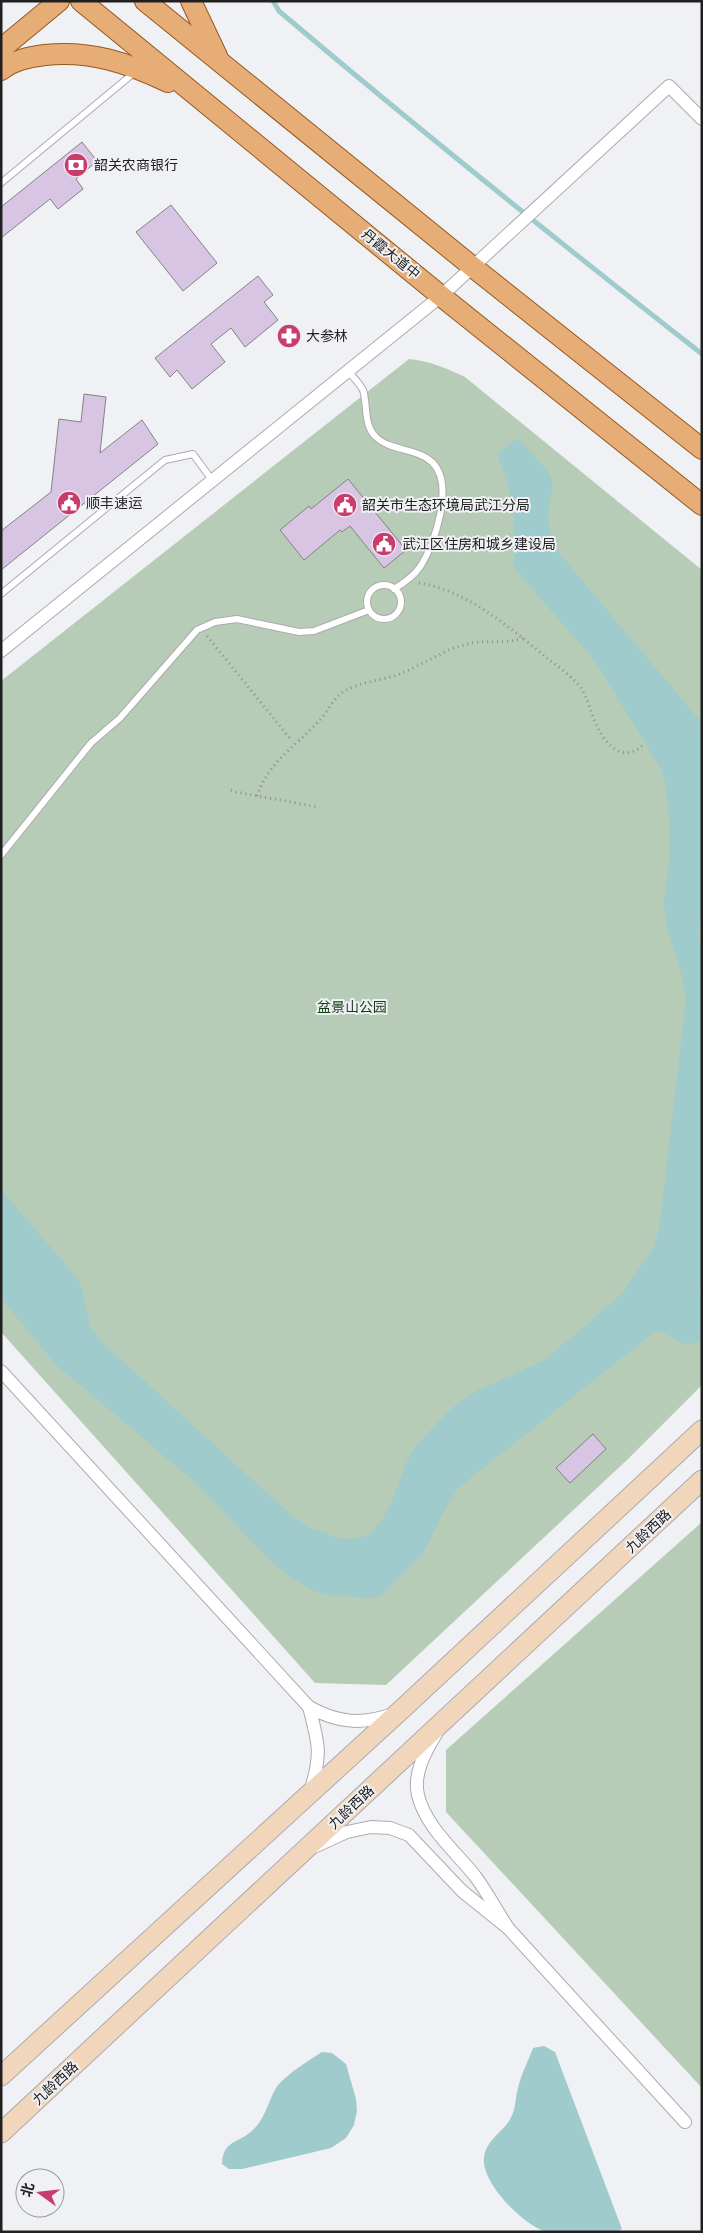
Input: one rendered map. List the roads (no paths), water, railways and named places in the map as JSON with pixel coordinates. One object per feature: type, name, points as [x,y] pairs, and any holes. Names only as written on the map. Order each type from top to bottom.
[{"type":"main road","points":[[1,49],[59,1]]},
{"type":"main road","name":"丹霞大道中","points":[[81,1],[145,63],[194,94],[441,296],[702,505]]},
{"type":"main road","points":[[145,1],[474,268],[702,449]]},
{"type":"main road","points":[[191,1],[220,62]]},
{"type":"main road","points":[[1,70],[23,59],[61,53],[145,63]]},
{"type":"main road","points":[[1,2076],[309,1795],[702,1430]]},
{"type":"main road","name":"九龄西路","points":[[1,2133],[702,1480]]},
{"type":"street","points":[[1,651],[441,296],[474,268],[511,230],[669,86],[702,119]]},
{"type":"street","points":[[1,1371],[309,1708],[326,1716],[355,1722],[380,1719],[400,1711]]},
{"type":"street","points":[[309,1708],[319,1744],[316,1776],[309,1795]]},
{"type":"street","points":[[445,1718],[424,1753],[419,1768],[417,1794],[425,1816],[476,1878],[508,1928]]},
{"type":"street","points":[[304,1851],[347,1832],[371,1827],[390,1828],[410,1835],[462,1891],[508,1928],[685,2122]]},
{"type":"lane","points":[[1,183],[145,63]]},
{"type":"lane","points":[[349,372],[362,388],[368,423],[376,438],[428,459],[437,470],[441,481],[441,508],[432,541],[420,566],[405,583],[394,589]]},
{"type":"lane","points":[[1,594],[165,460],[193,454],[212,480]]},
{"type":"lane","points":[[385,585],[394,589],[400,602],[395,615],[380,619],[369,610],[367,600],[371,591],[385,585]]},
{"type":"lane","points":[[1,855],[91,744],[120,718],[189,638],[200,628],[215,622],[237,619],[300,632],[314,631],[369,610]]},
{"type":"water","points":[[518,438],[547,470],[553,482],[548,515],[554,547],[702,723],[702,909],[698,931],[702,953],[702,1278],[699,1294],[702,1295],[702,1339],[688,1344],[656,1331],[458,1488],[445,1509],[423,1554],[382,1595],[371,1598],[327,1595],[314,1591],[294,1580],[276,1566],[190,1478],[55,1364],[1,1298],[1,1190],[70,1269],[82,1287],[90,1326],[103,1343],[290,1514],[311,1528],[342,1539],[359,1538],[372,1532],[389,1508],[409,1456],[418,1443],[452,1408],[476,1391],[543,1361],[621,1294],[651,1252],[659,1230],[685,1001],[683,982],[664,908],[669,846],[669,820],[665,782],[662,771],[595,661],[514,568],[514,518],[509,488],[497,454]]},
{"type":"water","points":[[544,2046],[555,2052],[622,2229],[617,2232],[544,2231],[535,2227],[515,2211],[496,2190],[489,2179],[484,2158],[487,2147],[507,2124],[512,2115],[519,2083],[533,2048]]},
{"type":"water","points":[[322,2052],[332,2053],[346,2064],[356,2099],[357,2111],[354,2125],[346,2138],[331,2148],[242,2169],[229,2169],[222,2164],[225,2150],[258,2125],[280,2083],[297,2068]]},
{"type":"waterway","points":[[273,1],[279,11],[383,98],[702,354]]},
{"type":"place","name":"韶关农商银行","points":[[76,165]]},
{"type":"place","name":"大参林","points":[[289,336]]},
{"type":"place","name":"顺丰速运","points":[[69,503]]},
{"type":"place","name":"韶关市生态环境局武江分局","points":[[345,505]]},
{"type":"place","name":"武江区住房和城乡建设局","points":[[384,544]]},
{"type":"park label","name":"盆景山公园","points":[[352,1007]]}]
